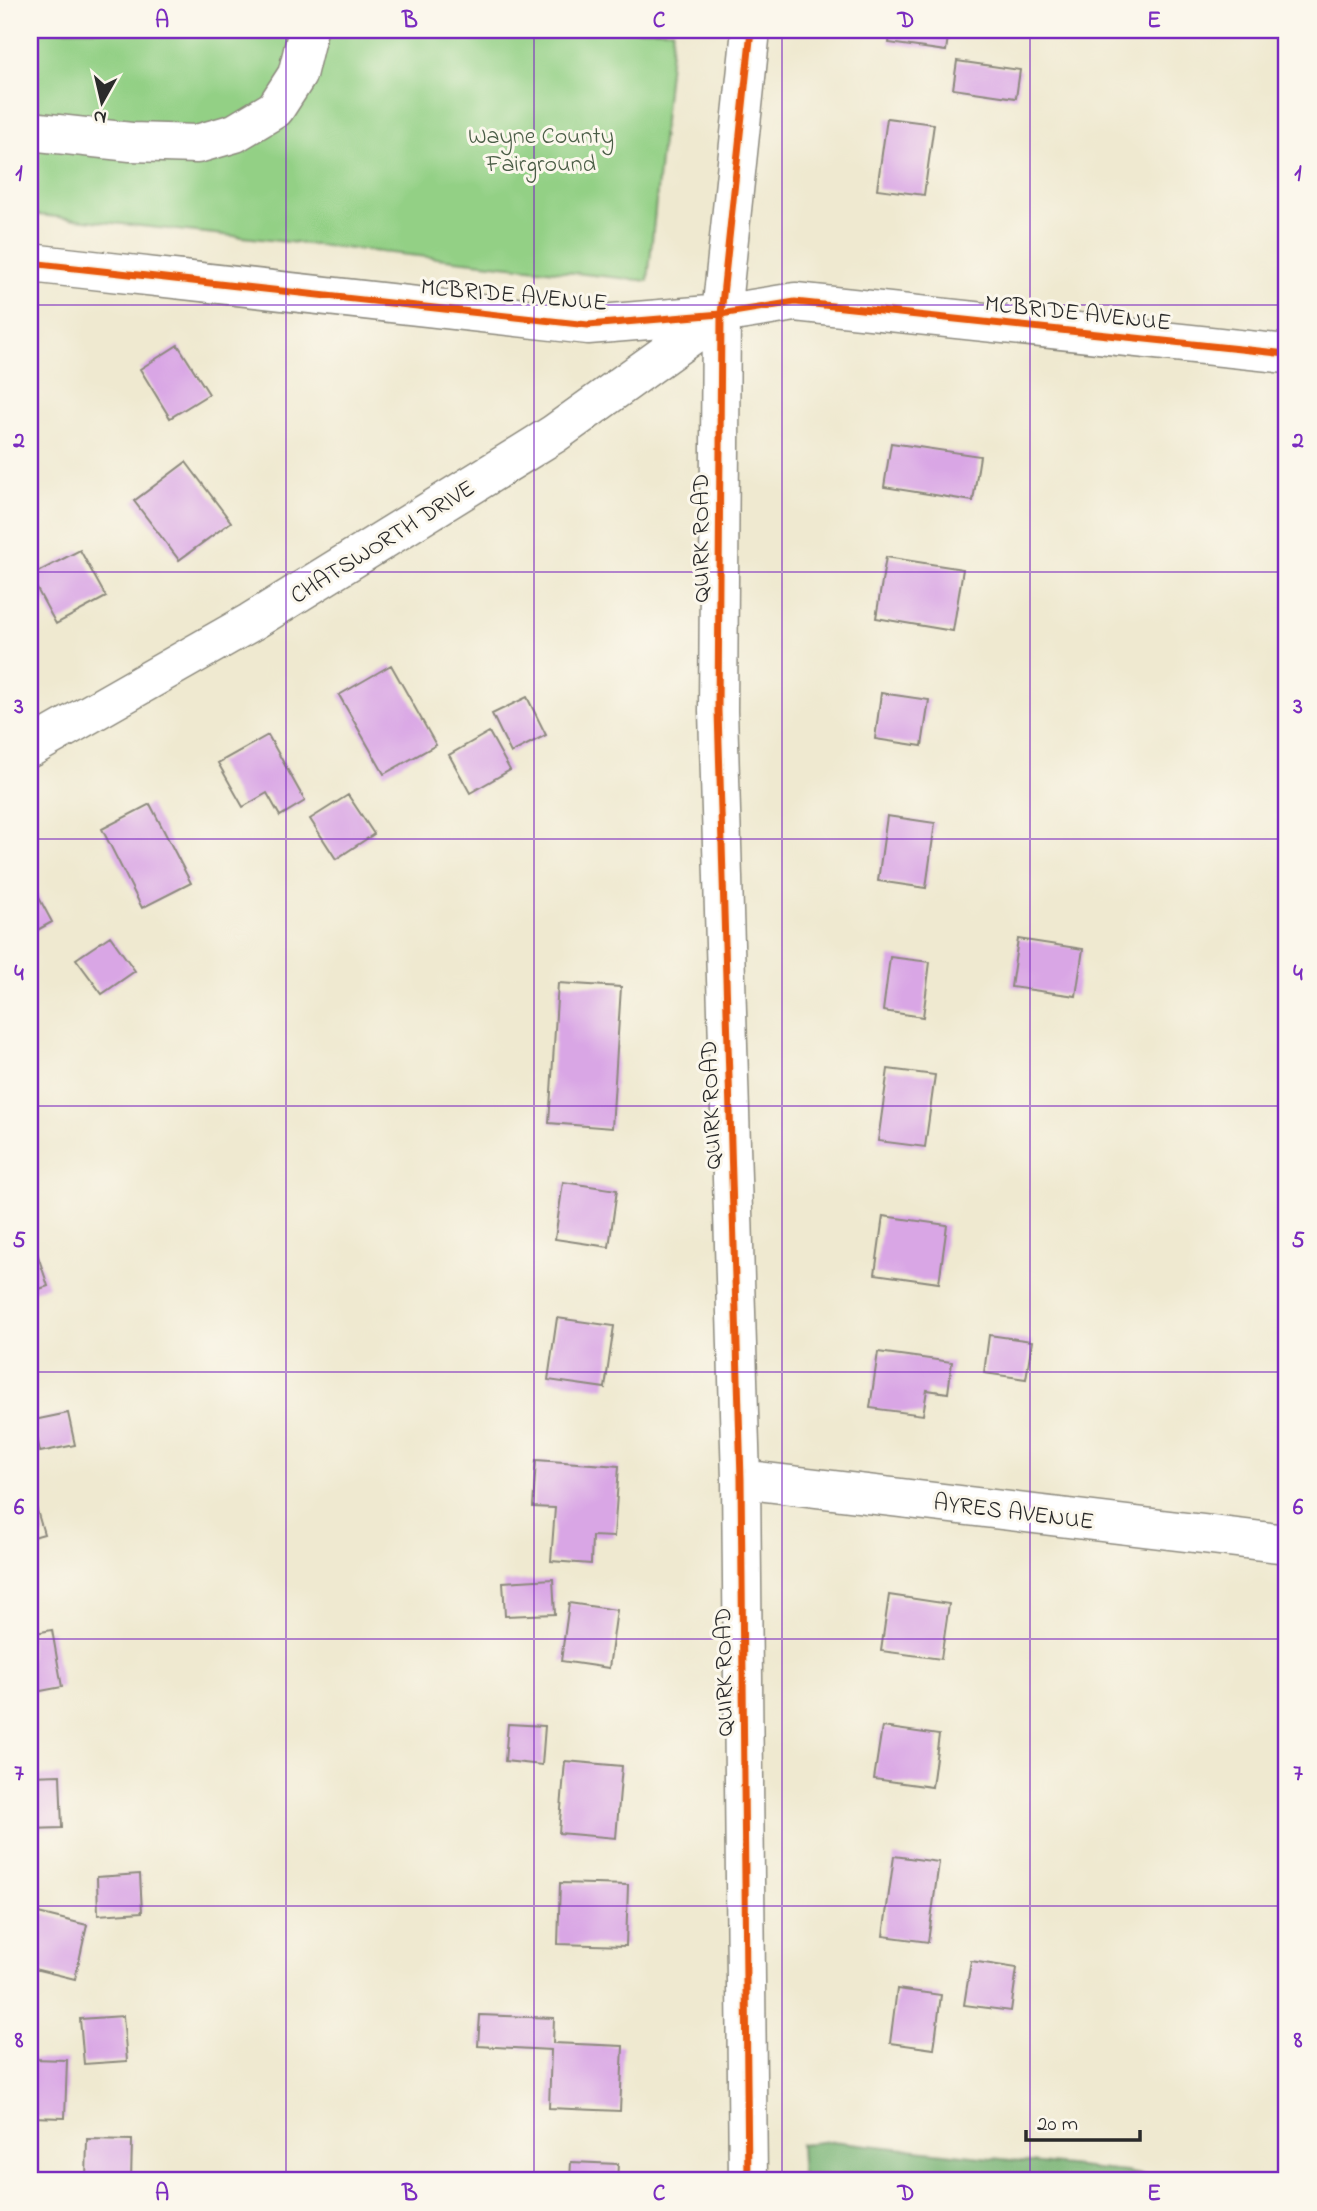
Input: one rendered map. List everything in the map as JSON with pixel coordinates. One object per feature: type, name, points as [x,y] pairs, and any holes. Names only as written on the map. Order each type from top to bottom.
[{"type":"street","points":[[30,131],[131,142],[197,144],[235,133],[275,109],[297,75],[307,30]]},
{"type":"street","name":"QUIRK ROAD","points":[[748,2181],[741,1479],[718,710],[721,314],[751,30]]},
{"type":"street","name":"MCBRIDE AVENUE","points":[[30,263],[589,325],[721,314],[795,302],[1287,354]]},
{"type":"street","name":"CHATSWORTH DRIVE","points":[[30,748],[251,622],[554,434],[721,314]]},
{"type":"street","name":"AYRES AVENUE","points":[[741,1479],[1287,1544]]},
{"type":"green space","name":"Wayne County Fairground","points":[[30,30],[673,30],[648,281],[30,214]]},
{"type":"green space","points":[[831,2141],[1126,2172],[1171,2181],[802,2181],[800,2144]]},
{"type":"building","points":[[891,30],[949,30],[946,51],[889,43]]},
{"type":"building","points":[[957,61],[1020,70],[1016,98],[953,89]]},
{"type":"building","points":[[887,118],[934,124],[924,195],[877,189]]},
{"type":"building","points":[[178,345],[209,394],[170,418],[140,369]]},
{"type":"building","points":[[891,443],[980,456],[973,501],[884,487]]},
{"type":"building","points":[[186,462],[231,522],[179,560],[134,501]]},
{"type":"building","points":[[80,550],[106,597],[56,624],[30,576]]},
{"type":"building","points":[[886,557],[963,569],[953,631],[876,618]]},
{"type":"building","points":[[391,665],[436,745],[384,774],[339,695]]},
{"type":"building","points":[[881,693],[929,700],[922,746],[875,739]]},
{"type":"building","points":[[527,697],[546,735],[511,753],[492,714]]},
{"type":"building","points":[[489,732],[510,770],[470,793],[449,755]]},
{"type":"building","points":[[268,735],[305,801],[280,816],[267,793],[243,807],[218,763]]},
{"type":"building","points":[[348,795],[374,834],[336,859],[310,819]]},
{"type":"building","points":[[150,804],[191,883],[142,908],[102,829]]},
{"type":"building","points":[[887,816],[935,823],[926,888],[878,881]]},
{"type":"building","points":[[30,881],[52,922],[30,934]]},
{"type":"building","points":[[110,936],[135,971],[102,994],[76,959]]},
{"type":"building","points":[[1018,939],[1083,949],[1076,996],[1011,987]]},
{"type":"building","points":[[890,957],[930,962],[923,1017],[883,1011]]},
{"type":"building","points":[[558,983],[621,987],[612,1128],[549,1123]]},
{"type":"building","points":[[888,1069],[935,1075],[925,1147],[878,1141]]},
{"type":"building","points":[[563,1182],[617,1190],[609,1247],[555,1239]]},
{"type":"building","points":[[883,1216],[947,1225],[939,1283],[875,1274]]},
{"type":"building","points":[[34,1244],[48,1286],[30,1292],[30,1246]]},
{"type":"building","points":[[557,1318],[614,1326],[605,1388],[548,1380]]},
{"type":"building","points":[[989,1335],[1032,1341],[1026,1379],[984,1373]]},
{"type":"building","points":[[878,1352],[952,1362],[948,1393],[927,1390],[923,1415],[870,1408]]},
{"type":"building","points":[[68,1413],[75,1445],[40,1452],[34,1420]]},
{"type":"building","points":[[536,1460],[619,1466],[614,1537],[592,1536],[591,1564],[551,1561],[555,1508],[533,1507]]},
{"type":"building","points":[[30,1487],[44,1534],[30,1538]]},
{"type":"building","points":[[553,1579],[555,1614],[505,1616],[503,1582]]},
{"type":"building","points":[[889,1595],[949,1604],[941,1659],[881,1651]]},
{"type":"building","points":[[569,1603],[617,1610],[609,1668],[561,1661]]},
{"type":"building","points":[[52,1630],[62,1687],[30,1693],[30,1634]]},
{"type":"building","points":[[508,1724],[545,1726],[542,1765],[505,1761]]},
{"type":"building","points":[[882,1727],[939,1735],[932,1787],[874,1779]]},
{"type":"building","points":[[565,1761],[622,1766],[616,1838],[559,1833]]},
{"type":"building","points":[[60,1775],[62,1828],[30,1829],[30,1776]]},
{"type":"building","points":[[894,1856],[939,1862],[928,1942],[883,1936]]},
{"type":"building","points":[[140,1874],[142,1912],[98,1915],[97,1877]]},
{"type":"building","points":[[560,1883],[628,1885],[626,1946],[558,1944]]},
{"type":"building","points":[[30,1911],[87,1925],[75,1979],[30,1968]]},
{"type":"building","points":[[971,1961],[1017,1968],[1011,2011],[964,2005]]},
{"type":"building","points":[[897,1989],[941,1995],[934,2049],[890,2043]]},
{"type":"building","points":[[480,2015],[554,2018],[553,2043],[623,2046],[620,2111],[549,2108],[551,2050],[478,2046]]},
{"type":"building","points":[[123,2016],[127,2061],[84,2064],[80,2019]]},
{"type":"building","points":[[30,2059],[67,2060],[65,2118],[30,2117]]},
{"type":"building","points":[[87,2139],[132,2140],[131,2181],[86,2181]]},
{"type":"building","points":[[571,2162],[618,2164],[617,2181],[570,2181]]},
{"type":"cycle path","points":[[748,2181],[741,1479],[718,711],[721,314],[751,30]]},
{"type":"cycle path","points":[[30,263],[588,325],[721,314],[795,302],[1287,354]]}]
